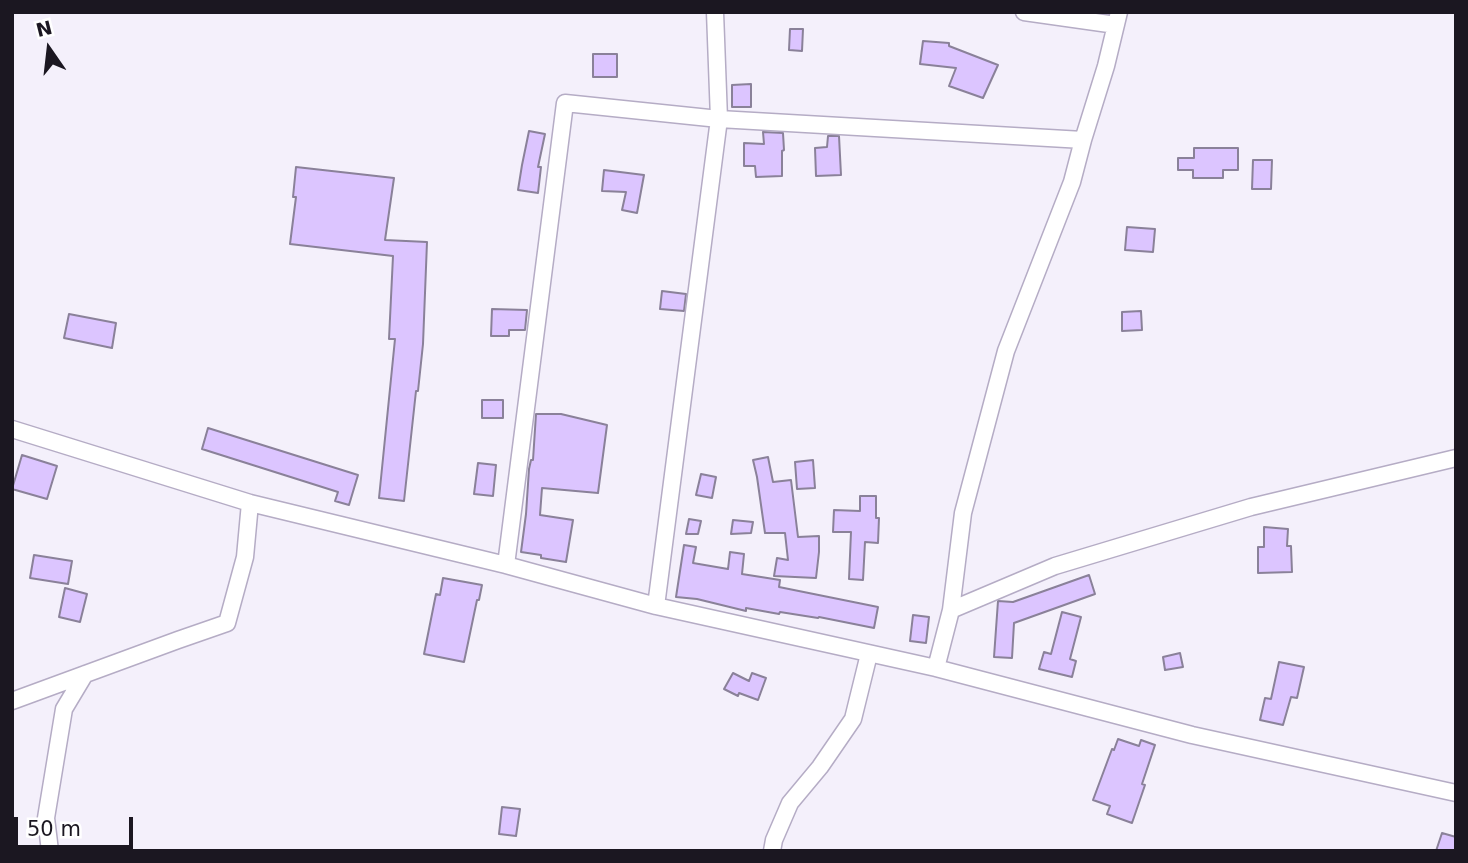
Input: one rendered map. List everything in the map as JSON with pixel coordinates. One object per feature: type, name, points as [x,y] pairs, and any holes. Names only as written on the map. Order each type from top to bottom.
[{"type":"street","points":[[656,606],[719,119],[715,12]]},
{"type":"street","points":[[936,668],[951,610],[963,513],[1006,351],[1072,182],[1118,19],[1024,12]]},
{"type":"street","points":[[506,565],[565,103],[719,119],[1083,140]]},
{"type":"street","points":[[12,429],[250,503],[506,565],[656,606],[936,668],[1192,735],[1456,793]]},
{"type":"street","points":[[951,610],[1055,566],[1160,534],[1251,507],[1456,458]]},
{"type":"street","points":[[12,701],[227,623],[245,557],[250,503]]},
{"type":"street","points":[[772,851],[790,803],[820,767],[853,719],[869,654]]},
{"type":"street","points":[[50,851],[46,818],[64,709],[85,674]]},
{"type":"building","points":[[790,29],[803,29],[802,51],[789,50]]},
{"type":"building","points":[[923,41],[949,43],[949,46],[998,65],[983,98],[949,86],[956,68],[920,64]]},
{"type":"building","points":[[593,54],[617,54],[617,77],[593,77]]},
{"type":"building","points":[[751,84],[751,107],[732,107],[732,85]]},
{"type":"building","points":[[529,131],[545,134],[538,167],[541,167],[538,193],[518,190]]},
{"type":"building","points":[[763,132],[783,133],[782,176],[756,177],[755,166],[744,166],[744,143],[764,144]]},
{"type":"building","points":[[828,136],[839,136],[841,175],[816,176],[815,148],[827,147]]},
{"type":"building","points":[[1194,148],[1238,148],[1238,170],[1223,170],[1223,178],[1193,178],[1193,170],[1178,170],[1178,158],[1194,158]]},
{"type":"building","points":[[1253,160],[1272,160],[1271,189],[1252,189]]},
{"type":"building","points":[[296,167],[394,178],[385,240],[427,242],[423,344],[404,501],[379,498],[395,339],[389,339],[393,256],[290,244],[296,197],[293,197]]},
{"type":"building","points":[[604,170],[644,175],[637,213],[622,210],[626,192],[602,191]]},
{"type":"building","points":[[1127,227],[1155,229],[1153,252],[1125,250]]},
{"type":"building","points":[[662,291],[686,294],[684,311],[660,309]]},
{"type":"building","points":[[492,309],[527,310],[525,330],[509,330],[509,336],[491,336]]},
{"type":"building","points":[[1141,311],[1142,330],[1122,331],[1122,312]]},
{"type":"building","points":[[69,314],[116,323],[112,348],[64,338]]},
{"type":"building","points":[[482,400],[503,400],[503,418],[482,418]]},
{"type":"building","points":[[536,414],[561,414],[607,425],[598,493],[542,488],[540,515],[573,520],[566,562],[521,552]]},
{"type":"building","points":[[208,428],[358,475],[349,505],[335,501],[338,492],[202,449]]},
{"type":"building","points":[[22,455],[57,466],[47,499],[12,489]]},
{"type":"building","points":[[768,457],[773,482],[791,480],[798,537],[819,536],[816,578],[774,576],[777,558],[788,560],[785,533],[765,533],[753,460]]},
{"type":"building","points":[[813,460],[815,488],[797,489],[795,462]]},
{"type":"building","points":[[478,463],[496,465],[493,496],[474,494]]},
{"type":"building","points":[[701,474],[716,477],[712,498],[696,495]]},
{"type":"building","points":[[860,496],[876,496],[876,518],[879,518],[878,543],[865,542],[863,580],[849,579],[851,532],[833,532],[834,510],[860,511]]},
{"type":"building","points":[[689,519],[701,521],[698,534],[686,534]]},
{"type":"building","points":[[733,520],[753,522],[751,533],[731,534]]},
{"type":"building","points":[[1264,527],[1288,529],[1287,546],[1291,546],[1292,572],[1258,573],[1258,547],[1264,547]]},
{"type":"building","points":[[684,545],[696,547],[693,563],[728,569],[730,552],[744,554],[742,574],[780,580],[779,587],[878,607],[874,628],[819,617],[746,608],[746,611],[697,599],[676,597]]},
{"type":"building","points":[[34,555],[72,561],[68,584],[30,578]]},
{"type":"building","points":[[1089,575],[1095,594],[1014,623],[1012,658],[994,657],[998,601],[1013,602]]},
{"type":"building","points":[[443,578],[482,585],[464,662],[424,654],[436,594],[440,595]]},
{"type":"building","points":[[65,588],[87,594],[80,622],[59,617]]},
{"type":"building","points":[[1062,612],[1081,617],[1070,659],[1076,661],[1072,677],[1039,669],[1044,652],[1051,654]]},
{"type":"building","points":[[913,615],[929,617],[926,643],[910,641]]},
{"type":"building","points":[[1180,653],[1183,667],[1165,670],[1163,657]]},
{"type":"building","points":[[1279,662],[1304,667],[1297,698],[1291,697],[1283,725],[1260,720],[1265,698],[1271,699]]},
{"type":"building","points":[[733,673],[749,681],[752,673],[766,678],[758,700],[739,693],[738,696],[724,689]]},
{"type":"building","points":[[1118,739],[1139,746],[1141,740],[1155,745],[1132,823],[1107,814],[1110,806],[1093,800]]},
{"type":"building","points":[[502,807],[520,809],[516,836],[499,834]]},
{"type":"building","points":[[1442,833],[1456,837],[1456,851],[1436,851]]}]
